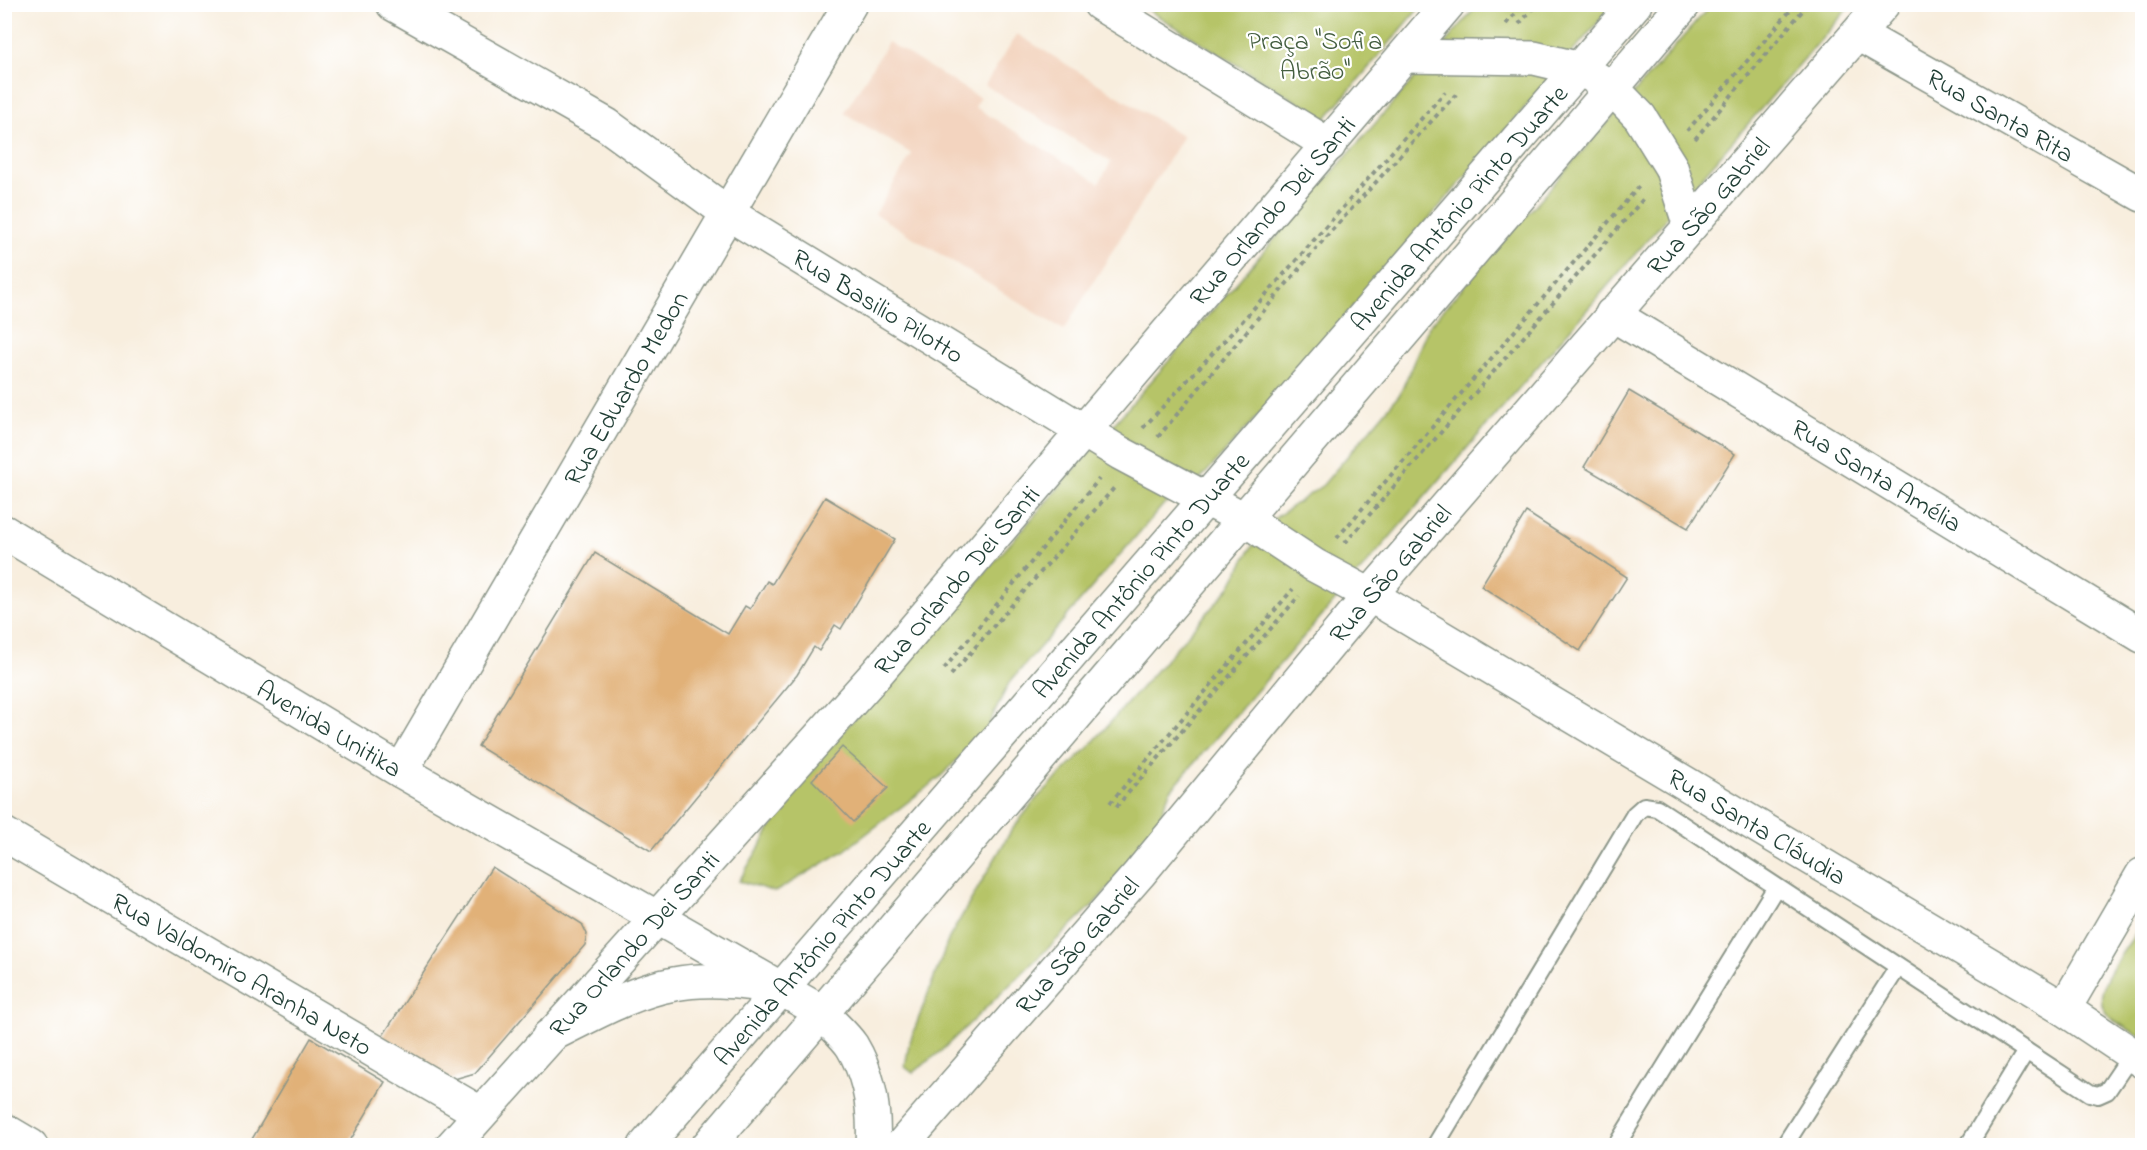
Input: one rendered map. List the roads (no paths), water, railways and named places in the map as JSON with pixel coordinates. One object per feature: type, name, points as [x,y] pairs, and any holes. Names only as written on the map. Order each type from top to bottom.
[{"type":"main road","name":"Rua Basilio Pilotto","points":[[393,4],[607,125],[729,214],[1129,457],[1206,501],[1246,520],[1318,567],[1370,595]]},
{"type":"main road","name":"Rua Eduardo Medon","points":[[401,771],[850,4]]},
{"type":"main road","points":[[1100,4],[1329,145]]},
{"type":"main road","name":"Rua Orlando Dei Santi","points":[[453,1146],[549,1036],[876,674],[1448,4]]},
{"type":"main road","name":"Avenida Antônio Pinto Duarte","points":[[645,1146],[1635,4]]},
{"type":"main road","name":"Avenida Antônio Pinto Duarte","points":[[708,1146],[820,1011],[1246,520],[1684,4]]},
{"type":"main road","name":"Rua São Gabriel","points":[[900,1146],[1139,874],[1370,595],[1883,4]]},
{"type":"main road","name":"Rua Santa Rita","points":[[1858,34],[2142,195]]},
{"type":"main road","points":[[1404,56],[1534,58],[1581,69],[1612,88],[1640,117],[1668,162],[1690,226]]},
{"type":"main road","name":"Rua Santa Amélia","points":[[1612,314],[2142,636]]},
{"type":"main road","name":"Avenida Unitika","points":[[5,532],[401,771],[820,1011],[852,1046],[867,1081],[874,1116],[873,1146]]},
{"type":"main road","name":"Rua Santa Cláudia","points":[[1370,595],[2064,1010],[2137,1057]]},
{"type":"main road","name":"Rua Valdomiro Aranha Neto","points":[[4,834],[480,1113]]},
{"type":"main road","points":[[2064,1010],[2142,875]]},
{"type":"main road","points":[[549,1036],[616,1003],[673,984],[717,981],[781,987]]},
{"type":"main road","points":[[4,1130],[31,1146]]},
{"type":"lane","points":[[1435,1146],[1635,814],[1644,806],[1657,808],[2090,1093],[2098,1095],[2107,1091],[2137,1057]]},
{"type":"lane","points":[[1616,1146],[1776,887]]},
{"type":"lane","points":[[1784,1146],[1898,967]]},
{"type":"lane","points":[[1968,1146],[2026,1051]]},
{"type":"park label","name":"Praça \"Sofia Abrão\"","points":[[1315,55]]}]
